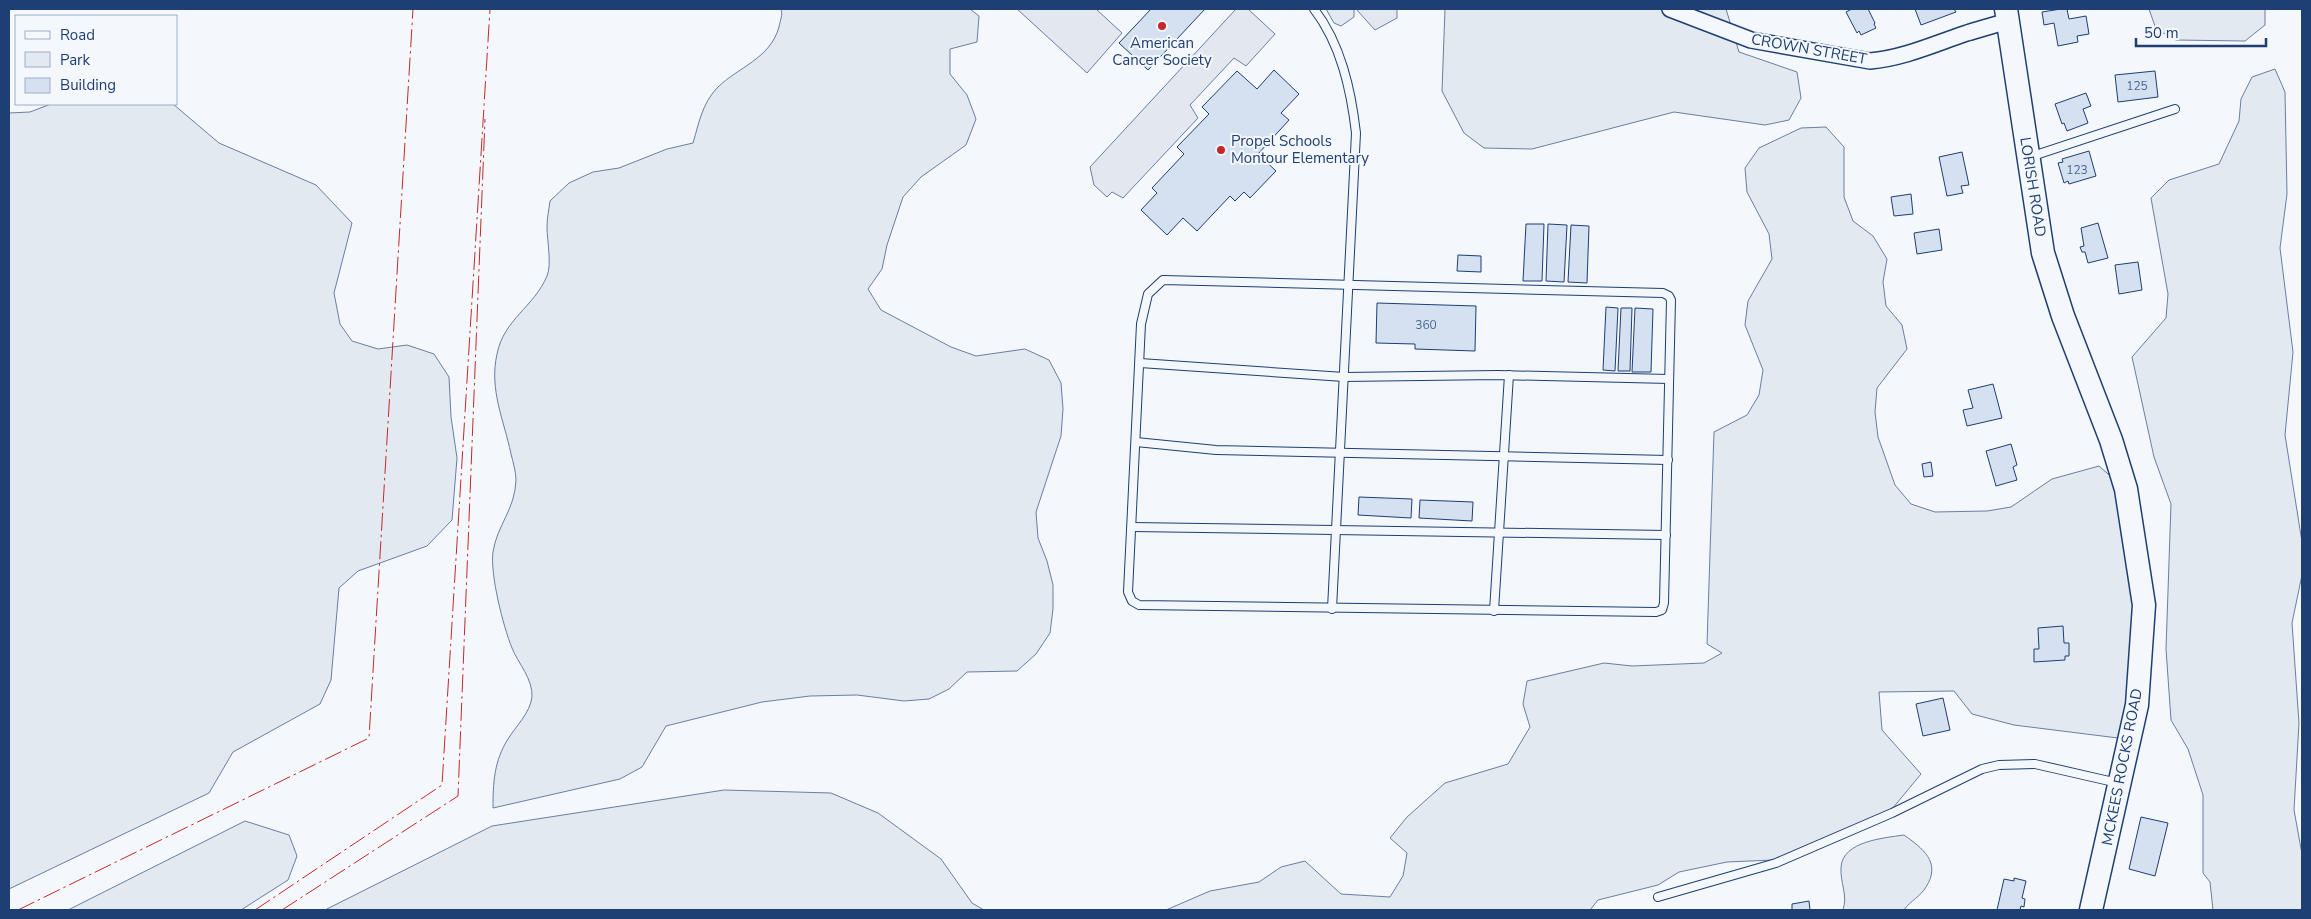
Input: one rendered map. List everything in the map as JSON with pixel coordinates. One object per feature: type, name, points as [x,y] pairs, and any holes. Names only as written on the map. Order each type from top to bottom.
[{"type":"street","name":"CROWN STREET","points":[[1670,9],[1751,40],[1870,61],[1887,60],[1911,54],[1967,33],[2007,15]]},
{"type":"street","name":"LORISH ROAD","points":[[2007,15],[2043,253],[2080,361]]},
{"type":"street","name":"MCKEES ROCKS ROAD","points":[[2080,361],[2112,440],[2126,489],[2144,606],[2137,705],[2091,910]]},
{"type":"lane","points":[[1314,9],[1325,23],[1340,59],[1352,101],[1356,133],[1332,609]]},
{"type":"lane","points":[[2029,157],[2175,109]]},
{"type":"lane","points":[[1164,280],[1349,284],[1663,293],[1669,296],[1671,300],[1668,460],[1664,603],[1662,610],[1656,612],[1332,609],[1139,605],[1132,601],[1128,592],[1141,324],[1148,294],[1164,280]]},
{"type":"lane","points":[[1140,363],[1344,377],[1509,375],[1669,379]]},
{"type":"lane","points":[[1494,611],[1509,375]]},
{"type":"lane","points":[[1136,442],[1216,450],[1668,460]]},
{"type":"lane","points":[[1132,528],[1666,535]]},
{"type":"lane","points":[[1658,896],[1776,863],[1892,813],[1982,769],[1999,765],[2035,764],[2121,783]]},
{"type":"green space","points":[[781,9],[970,9],[979,16],[977,42],[950,49],[950,74],[967,95],[976,119],[966,145],[921,177],[903,197],[887,245],[882,269],[868,289],[881,310],[951,347],[976,356],[1025,349],[1049,360],[1061,383],[1063,409],[1061,436],[1036,512],[1038,538],[1047,561],[1053,585],[1050,633],[1036,654],[1017,671],[967,672],[949,689],[929,699],[904,701],[857,695],[810,696],[762,702],[666,726],[642,767],[620,779],[493,808],[497,764],[503,747],[526,714],[532,697],[528,678],[512,648],[505,627],[493,573],[495,542],[513,500],[516,480],[498,405],[495,367],[497,354],[506,331],[535,296],[547,276],[549,259],[547,224],[550,201],[569,183],[593,172],[619,168],[667,149],[693,143],[702,114],[712,94],[725,81],[761,55],[768,47],[775,38],[779,27],[782,16]]},
{"type":"green space","points":[[1326,9],[1354,9],[1354,17],[1341,26],[1334,23]]},
{"type":"green space","points":[[1445,9],[1726,9],[1739,52],[1797,72],[1801,98],[1789,120],[1765,125],[1674,112],[1532,149],[1484,148],[1464,133],[1442,91]]},
{"type":"green space","points":[[2149,9],[2265,9],[2265,25],[2245,41],[2176,40],[2156,29]]},
{"type":"green space","points":[[2275,69],[2285,92],[2287,194],[2280,248],[2293,352],[2285,435],[2302,542],[2302,575],[2292,623],[2299,723],[2294,810],[2302,854],[2302,910],[2213,910],[2210,882],[2203,873],[2203,795],[2188,749],[2171,720],[2166,649],[2171,504],[2154,457],[2132,357],[2166,318],[2168,294],[2151,198],[2169,180],[2219,164],[2239,121],[2241,99],[2252,77]]},
{"type":"green space","points":[[48,105],[174,105],[219,143],[316,185],[352,223],[334,293],[340,324],[352,341],[378,349],[407,345],[434,354],[449,377],[451,417],[457,458],[452,520],[427,546],[358,571],[339,588],[331,680],[320,704],[233,752],[209,793],[9,889],[9,113],[30,112]]},
{"type":"green space","points":[[1826,127],[1844,147],[1844,197],[1853,221],[1873,236],[1887,259],[1883,282],[1886,306],[1902,325],[1907,349],[1877,388],[1875,412],[1878,437],[1895,485],[1911,504],[1935,512],[1987,511],[2011,507],[2052,479],[2099,466],[2123,487],[2140,605],[2126,739],[2014,725],[1972,714],[1954,691],[1879,692],[1882,730],[1921,774],[1892,809],[1773,860],[1727,862],[1679,872],[1658,885],[1598,900],[1590,910],[1166,910],[1210,891],[1259,882],[1281,867],[1305,861],[1341,894],[1390,897],[1403,876],[1407,853],[1390,838],[1407,817],[1445,783],[1508,764],[1530,727],[1523,704],[1527,681],[1604,663],[1632,666],[1704,663],[1722,653],[1707,644],[1714,432],[1747,415],[1759,395],[1763,370],[1745,325],[1748,301],[1772,259],[1769,234],[1747,192],[1745,168],[1759,148],[1801,128]]},
{"type":"green space","points":[[724,790],[831,793],[878,813],[941,859],[972,903],[984,910],[325,910],[492,826]]},
{"type":"green space","points":[[245,821],[289,835],[297,856],[288,880],[241,910],[68,910]]},
{"type":"green space","points":[[1904,835],[1928,856],[1931,863],[1930,878],[1924,890],[1904,910],[1843,910],[1845,899],[1841,867],[1843,858],[1849,851],[1866,842]]},
{"type":"shaded area","points":[[1017,9],[1096,9],[1122,33],[1087,73]]},
{"type":"shaded area","points":[[1236,9],[1248,9],[1275,34],[1246,66],[1234,58],[1190,105],[1198,118],[1123,198],[1112,192],[1107,197],[1094,185],[1090,167]]},
{"type":"shaded area","points":[[1356,9],[1397,9],[1397,18],[1375,30]]},
{"type":"building","name":"American Cancer Society","points":[[1151,9],[1205,9],[1148,70],[1119,43]]},
{"type":"building","points":[[1852,9],[1868,9],[1876,28],[1861,35],[1859,31],[1857,33],[1846,12]]},
{"type":"building","points":[[1915,9],[1954,9],[1956,12],[1921,25]]},
{"type":"building","points":[[2067,9],[2069,19],[2086,16],[2089,34],[2077,36],[2078,42],[2058,46],[2054,23],[2044,25],[2042,12]]},
{"type":"building","name":"Propel Schools Montour Elementary","points":[[1274,70],[1299,94],[1281,113],[1289,120],[1258,154],[1276,171],[1250,198],[1244,192],[1235,201],[1230,196],[1197,231],[1183,218],[1167,235],[1141,210],[1157,193],[1152,188],[1184,154],[1177,147],[1209,114],[1202,107],[1237,71],[1257,89]]},
{"type":"building","points":[[2155,71],[2158,97],[2118,102],[2115,75]]},
{"type":"building","points":[[2086,93],[2091,106],[2083,109],[2088,123],[2067,131],[2064,123],[2062,124],[2055,104]]},
{"type":"building","points":[[2089,151],[2096,176],[2069,184],[2068,181],[2064,183],[2058,163],[2063,162],[2062,159]]},
{"type":"building","points":[[1962,152],[1969,185],[1961,186],[1963,193],[1947,196],[1939,157]]},
{"type":"building","points":[[1911,194],[1913,214],[1894,216],[1891,197]]},
{"type":"building","points":[[2098,223],[2108,258],[2088,263],[2085,252],[2082,252],[2080,247],[2084,246],[2081,228]]},
{"type":"building","points":[[1526,224],[1544,224],[1542,281],[1523,281]]},
{"type":"building","points":[[1548,224],[1567,225],[1564,282],[1546,281]]},
{"type":"building","points":[[1571,225],[1589,226],[1587,283],[1568,282]]},
{"type":"building","points":[[1939,229],[1942,250],[1917,254],[1914,233]]},
{"type":"building","points":[[1458,255],[1481,256],[1481,272],[1457,271]]},
{"type":"building","points":[[2138,262],[2142,290],[2119,294],[2115,265]]},
{"type":"building","points":[[1377,303],[1476,306],[1475,351],[1415,349],[1415,344],[1376,343]]},
{"type":"building","points":[[1606,307],[1618,308],[1615,371],[1603,370]]},
{"type":"building","points":[[1621,308],[1632,308],[1630,371],[1618,371]]},
{"type":"building","points":[[1635,308],[1653,309],[1651,372],[1632,372]]},
{"type":"building","points":[[1993,384],[2002,418],[1967,426],[1963,410],[1973,408],[1968,390]]},
{"type":"building","points":[[2011,444],[2017,465],[2013,467],[2017,480],[1996,486],[1986,451]]},
{"type":"building","points":[[1931,462],[1933,476],[1924,477],[1922,464]]},
{"type":"building","points":[[1359,497],[1412,499],[1411,518],[1358,515]]},
{"type":"building","points":[[1420,500],[1473,502],[1472,521],[1419,518]]},
{"type":"building","points":[[2063,626],[2064,643],[2069,643],[2069,656],[2065,656],[2065,660],[2034,662],[2034,649],[2039,649],[2038,628]]},
{"type":"building","points":[[1943,698],[1950,730],[1923,736],[1916,704]]},
{"type":"building","points":[[2141,817],[2168,823],[2155,876],[2129,869]]},
{"type":"building","points":[[2014,878],[2026,881],[2022,898],[2025,899],[2024,907],[2021,906],[2020,910],[1997,910],[2004,879],[2014,881]]},
{"type":"building","points":[[1809,901],[1810,910],[1792,910],[1792,904]]},
{"type":"power","points":[[18,910],[369,738],[413,9]]},
{"type":"power","points":[[255,910],[442,785],[490,9]]},
{"type":"power","points":[[282,910],[458,796],[485,119]]},
{"type":"place","name":"American Cancer Society","points":[[1162,26]]},
{"type":"place","name":"Propel Schools Montour Elementary","points":[[1221,150]]}]
